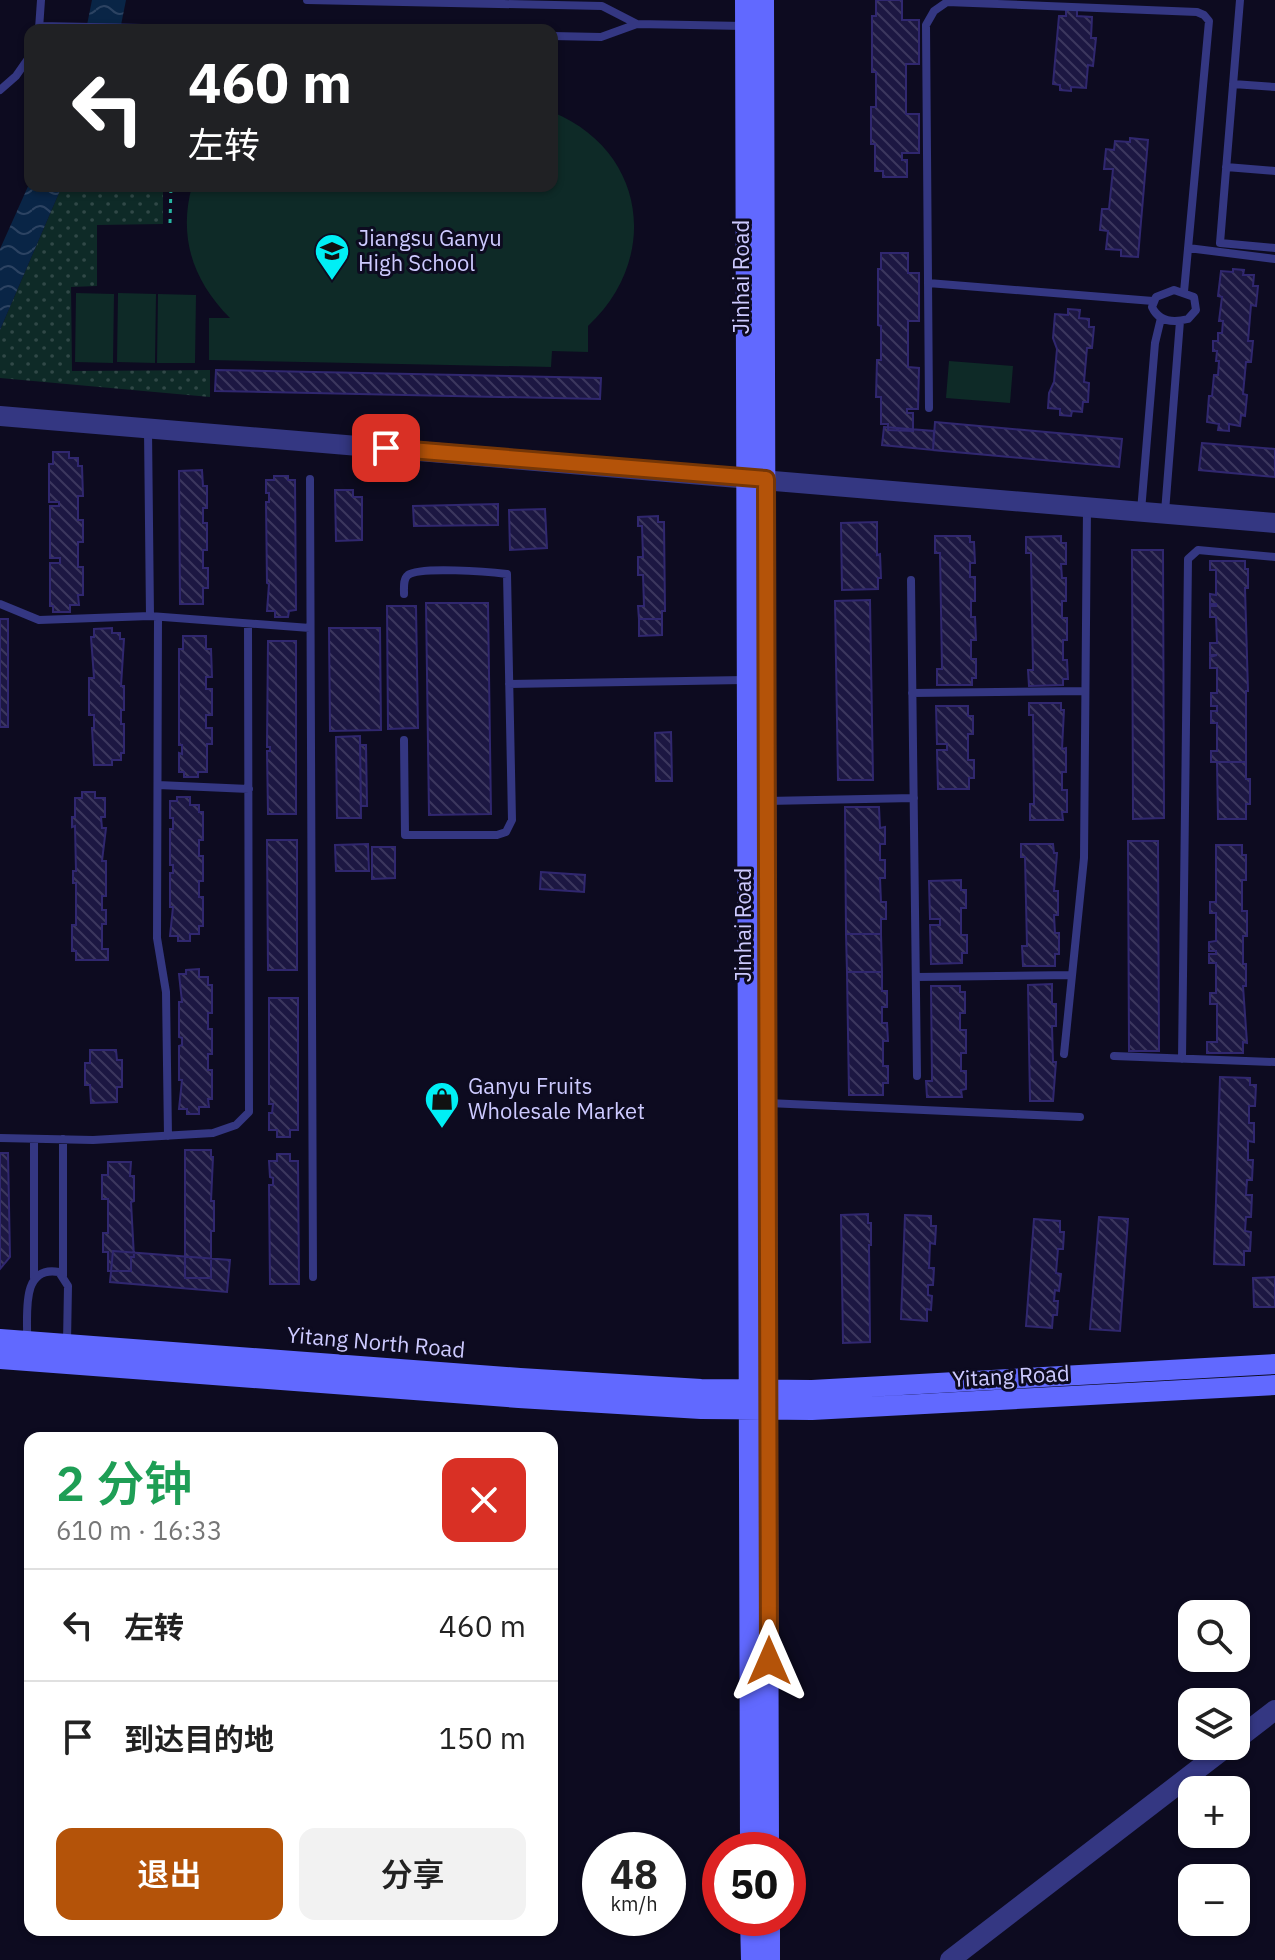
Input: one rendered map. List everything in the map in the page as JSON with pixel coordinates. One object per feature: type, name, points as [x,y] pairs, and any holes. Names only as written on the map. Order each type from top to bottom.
[{"type":"main road","name":"Jinhai Road","points":[[745,0],[767,801],[768,1103],[750,1832]]},
{"type":"main road","name":"Jinhai Road","points":[[764,0],[756,478],[747,680],[769,1832]]},
{"type":"main road","name":"Yitang North Road","points":[[0,1339],[520,1378],[759,1400]]},
{"type":"main road","name":"Yitang North Road","points":[[0,1359],[519,1398],[759,1400]]},
{"type":"main road","name":"Yitang Road","points":[[759,1400],[922,1385],[1275,1364]]},
{"type":"main road","name":"Yitang Road","points":[[759,1400],[939,1405],[1275,1385]]},
{"type":"main road","points":[[750,1936],[751,1960]]},
{"type":"main road","points":[[770,1936],[770,1960]]},
{"type":"street","points":[[0,416],[1275,523]]},
{"type":"street","points":[[1250,1729],[1275,1710]]},
{"type":"street","points":[[950,1960],[1210,1760]]},
{"type":"lane","points":[[40,24],[41,0]]},
{"type":"lane","points":[[307,0],[588,3],[602,6],[637,24]]},
{"type":"lane","points":[[1240,0],[1220,243],[1275,248]]},
{"type":"lane","points":[[929,408],[926,25],[934,11],[947,2],[1197,12],[1209,21],[1184,292]]},
{"type":"lane","points":[[558,36],[601,37],[637,24],[745,26]]},
{"type":"lane","points":[[0,90],[24,65]]},
{"type":"lane","points":[[1233,84],[1275,87]]},
{"type":"lane","points":[[1226,167],[1275,171]]},
{"type":"lane","points":[[1188,248],[1275,259]]},
{"type":"lane","points":[[928,283],[1153,301],[1164,292],[1184,292],[1194,297],[1196,310],[1193,316],[1180,321],[1161,318],[1154,312],[1153,301]]},
{"type":"lane","points":[[1141,511],[1155,343],[1161,318]]},
{"type":"lane","points":[[1165,513],[1180,321]]},
{"type":"lane","points":[[148,430],[158,785],[157,938],[166,992],[168,1136]]},
{"type":"lane","points":[[310,479],[313,1277]]},
{"type":"lane","points":[[1064,1054],[1084,858],[1087,507]]},
{"type":"lane","points":[[1182,1059],[1188,559],[1198,550],[1275,557]]},
{"type":"lane","points":[[404,594],[408,575],[419,571],[507,574],[512,820],[506,832],[497,835],[405,835],[404,740]]},
{"type":"lane","points":[[911,580],[917,1076]]},
{"type":"lane","points":[[0,604],[39,620],[154,616],[310,628]]},
{"type":"lane","points":[[0,1138],[63,1139],[213,1133],[236,1125],[249,1112],[248,624]]},
{"type":"lane","points":[[509,684],[747,680]]},
{"type":"lane","points":[[912,693],[1085,691]]},
{"type":"lane","points":[[158,785],[249,789]]},
{"type":"lane","points":[[767,801],[914,798]]},
{"type":"lane","points":[[916,977],[1072,975]]},
{"type":"lane","points":[[1114,1056],[1275,1062]]},
{"type":"lane","points":[[768,1103],[1080,1117]]},
{"type":"lane","points":[[34,1139],[34,1278]]},
{"type":"lane","points":[[63,1139],[63,1277]]},
{"type":"lane","points":[[27,1341],[28,1290],[41,1272],[51,1271],[59,1272],[68,1286],[67,1343]]},
{"type":"path","points":[[170,223],[171,192]]},
{"type":"green space","points":[[558,115],[584,129],[608,152],[624,178],[633,208],[633,238],[626,269],[611,299],[588,326],[588,352],[552,351],[551,367],[209,360],[209,318],[230,318],[206,289],[192,257],[188,240],[191,192],[558,192]]},
{"type":"green space","points":[[59,192],[163,192],[163,224],[97,225],[97,286],[71,287],[72,371],[210,370],[210,397],[0,378],[0,330]]},
{"type":"green space","points":[[76,293],[114,294],[113,363],[75,362]]},
{"type":"green space","points":[[118,293],[156,294],[155,363],[117,362]]},
{"type":"green space","points":[[158,294],[196,295],[195,363],[157,363]]},
{"type":"green space","points":[[949,361],[1013,366],[1010,403],[946,398]]},
{"type":"water","points":[[92,0],[126,0],[121,24],[87,24]]},
{"type":"water","points":[[26,192],[59,192],[0,330],[0,249]]},
{"type":"building","points":[[876,0],[902,0],[902,20],[919,20],[919,64],[906,64],[906,114],[919,114],[919,153],[902,153],[902,160],[907,160],[907,177],[883,177],[883,171],[875,171],[871,107],[876,107],[876,72],[872,72],[872,16],[876,16]]},
{"type":"building","points":[[1066,8],[1077,9],[1077,16],[1092,17],[1091,38],[1096,38],[1093,66],[1088,65],[1086,88],[1071,87],[1071,91],[1060,90],[1060,85],[1053,84],[1059,16],[1066,16]]},
{"type":"building","points":[[1130,138],[1148,140],[1138,257],[1121,256],[1121,250],[1106,249],[1108,231],[1100,230],[1102,209],[1109,209],[1113,169],[1104,169],[1106,149],[1114,150],[1115,141],[1130,142]]},
{"type":"building","points":[[881,253],[908,253],[908,273],[919,273],[919,321],[908,321],[908,367],[919,368],[918,409],[907,409],[907,413],[913,413],[913,431],[888,430],[888,424],[881,424],[881,397],[876,397],[877,360],[881,360],[878,269],[881,269]]},
{"type":"building","points":[[1233,269],[1244,270],[1243,275],[1254,275],[1253,286],[1258,286],[1256,306],[1251,305],[1248,341],[1253,341],[1251,362],[1246,362],[1243,394],[1247,395],[1245,416],[1241,415],[1240,426],[1229,424],[1229,431],[1218,430],[1219,424],[1207,422],[1209,396],[1212,396],[1214,375],[1218,375],[1219,361],[1216,361],[1217,351],[1213,351],[1213,341],[1218,341],[1218,333],[1222,333],[1223,321],[1219,321],[1222,297],[1218,296],[1221,271],[1233,272]]},
{"type":"building","points":[[1068,309],[1080,310],[1079,318],[1089,319],[1089,327],[1094,327],[1092,348],[1087,348],[1084,382],[1089,383],[1088,402],[1083,402],[1082,412],[1072,411],[1071,416],[1060,415],[1060,409],[1048,408],[1057,349],[1053,338],[1055,314],[1068,315]]},
{"type":"building","points":[[216,370],[601,378],[600,399],[215,391]]},
{"type":"building","points":[[935,422],[1122,439],[1119,467],[933,450]]},
{"type":"building","points":[[884,427],[934,431],[933,450],[882,445]]},
{"type":"building","points":[[1202,443],[1275,449],[1275,477],[1199,470]]},
{"type":"building","points":[[53,452],[69,452],[69,458],[78,458],[78,466],[82,466],[83,496],[78,496],[78,520],[83,520],[83,542],[78,542],[78,567],[83,567],[83,595],[78,595],[79,605],[70,605],[70,612],[53,612],[53,606],[50,606],[50,563],[60,563],[60,558],[50,558],[50,506],[59,506],[59,502],[49,502],[49,464],[53,464]]},
{"type":"building","points":[[202,470],[203,486],[207,486],[203,523],[207,523],[207,550],[203,550],[203,568],[208,568],[208,588],[203,588],[203,604],[180,604],[179,471]]},
{"type":"building","points":[[274,476],[288,476],[288,480],[295,480],[296,610],[289,611],[288,617],[275,617],[275,611],[267,611],[266,502],[269,502],[269,493],[266,493],[266,480],[274,480]]},
{"type":"building","points":[[335,490],[353,490],[353,497],[362,497],[362,540],[336,541]]},
{"type":"building","points":[[498,504],[498,525],[414,526],[413,506]]},
{"type":"building","points":[[545,509],[547,548],[510,550],[509,510]]},
{"type":"building","points":[[658,516],[658,522],[664,522],[665,611],[662,611],[662,619],[639,619],[638,606],[644,606],[643,575],[638,575],[638,557],[643,557],[642,526],[638,526],[638,517]]},
{"type":"building","points":[[877,522],[881,578],[878,578],[878,589],[842,590],[841,523]]},
{"type":"building","points":[[935,536],[970,536],[970,542],[974,542],[975,563],[970,563],[970,577],[975,577],[971,617],[975,617],[976,640],[971,640],[971,659],[976,659],[976,678],[972,678],[972,685],[937,685],[937,669],[942,669],[940,553],[935,553]]},
{"type":"building","points":[[1061,536],[1061,543],[1066,543],[1066,564],[1061,564],[1062,578],[1066,578],[1062,618],[1067,618],[1063,660],[1067,660],[1068,679],[1063,679],[1063,685],[1029,686],[1028,670],[1033,670],[1031,553],[1026,553],[1026,537]]},
{"type":"building","points":[[1132,550],[1163,550],[1164,818],[1133,819]]},
{"type":"building","points":[[1210,561],[1245,561],[1245,569],[1248,569],[1248,588],[1245,588],[1248,691],[1246,762],[1211,762],[1211,751],[1217,751],[1217,723],[1211,723],[1211,711],[1217,711],[1217,706],[1211,706],[1211,693],[1217,693],[1217,668],[1210,668],[1210,657],[1217,655],[1210,655],[1210,643],[1217,643],[1216,617],[1210,617],[1210,606],[1216,606],[1210,604],[1210,594],[1216,595],[1216,570],[1210,570]]},
{"type":"building","points":[[870,600],[873,780],[838,780],[835,601]]},
{"type":"building","points":[[426,603],[488,603],[491,814],[429,815]]},
{"type":"building","points":[[387,606],[416,606],[418,728],[388,729]]},
{"type":"building","points":[[0,619],[8,619],[8,727],[0,727]]},
{"type":"building","points":[[639,619],[662,619],[662,635],[639,636]]},
{"type":"building","points":[[112,628],[112,633],[120,633],[120,639],[124,639],[121,686],[124,686],[124,710],[121,710],[121,724],[124,724],[124,753],[121,753],[121,760],[112,760],[112,765],[94,765],[94,715],[89,715],[89,678],[94,678],[91,637],[94,637],[94,629]]},
{"type":"building","points":[[329,628],[380,628],[381,730],[330,731]]},
{"type":"building","points":[[183,636],[206,636],[206,649],[211,649],[212,677],[206,677],[206,689],[212,689],[212,715],[206,715],[206,728],[212,728],[212,744],[207,744],[207,772],[198,772],[198,777],[184,777],[184,772],[179,772],[182,745],[179,745],[179,649],[183,649]]},
{"type":"building","points":[[268,641],[296,641],[296,814],[268,814]]},
{"type":"building","points":[[1029,703],[1061,703],[1061,710],[1064,710],[1062,749],[1066,748],[1066,772],[1062,772],[1062,790],[1067,790],[1067,812],[1062,812],[1063,820],[1030,820],[1030,804],[1034,804],[1033,715],[1029,715]]},
{"type":"building","points":[[936,706],[968,706],[968,716],[973,716],[973,734],[968,734],[968,760],[974,760],[974,778],[969,778],[969,789],[938,789],[937,750],[947,750],[947,744],[937,744]]},
{"type":"building","points":[[671,732],[672,781],[656,781],[655,733]]},
{"type":"building","points":[[360,736],[361,818],[337,818],[336,737]]},
{"type":"building","points":[[360,745],[366,745],[367,806],[361,806]]},
{"type":"building","points":[[1217,762],[1246,762],[1250,804],[1246,804],[1246,819],[1218,819]]},
{"type":"building","points":[[82,792],[95,792],[95,798],[105,798],[105,817],[101,817],[102,828],[106,828],[102,861],[106,861],[106,896],[102,896],[102,910],[106,910],[106,924],[102,924],[102,949],[108,949],[108,960],[76,960],[76,951],[72,951],[72,925],[76,925],[73,871],[76,871],[72,817],[75,817],[75,798],[82,798]]},
{"type":"building","points":[[177,797],[190,797],[190,805],[199,805],[199,812],[203,812],[203,840],[199,840],[199,856],[203,856],[203,881],[199,881],[199,897],[203,897],[203,926],[199,926],[199,934],[190,934],[190,941],[178,941],[178,936],[170,936],[173,907],[170,907],[170,873],[173,873],[173,865],[170,865],[170,829],[173,829],[173,818],[170,818],[170,801],[177,801]]},
{"type":"building","points":[[845,807],[879,807],[880,828],[885,827],[885,844],[880,844],[880,860],[885,860],[885,878],[880,878],[881,902],[886,902],[886,919],[881,919],[881,934],[846,934]]},
{"type":"building","points":[[267,840],[297,840],[297,970],[268,970]]},
{"type":"building","points":[[1128,841],[1158,841],[1159,1051],[1129,1051]]},
{"type":"building","points":[[368,844],[369,871],[336,871],[335,845]]},
{"type":"building","points":[[1021,844],[1053,844],[1054,853],[1057,853],[1054,891],[1058,891],[1058,915],[1054,915],[1055,933],[1059,933],[1059,954],[1055,954],[1055,966],[1023,966],[1022,946],[1027,946],[1025,857],[1021,857]]},
{"type":"building","points":[[1216,845],[1242,845],[1242,855],[1246,855],[1242,911],[1247,911],[1247,936],[1243,936],[1246,986],[1243,986],[1247,1043],[1243,1042],[1243,1053],[1207,1053],[1207,1042],[1217,1042],[1217,1004],[1210,1004],[1210,993],[1216,993],[1216,963],[1209,963],[1209,954],[1216,954],[1216,951],[1209,951],[1209,942],[1216,941],[1216,913],[1210,913],[1210,902],[1216,902]]},
{"type":"building","points":[[372,847],[395,847],[395,878],[372,879]]},
{"type":"building","points":[[541,872],[585,875],[584,892],[540,889]]},
{"type":"building","points":[[961,880],[961,890],[966,890],[966,908],[961,908],[961,935],[967,935],[967,953],[962,953],[962,963],[931,964],[930,925],[940,925],[940,919],[930,919],[929,881]]},
{"type":"building","points":[[846,934],[881,934],[882,972],[847,972]]},
{"type":"building","points":[[199,969],[199,977],[208,977],[208,985],[212,985],[212,1013],[208,1013],[208,1029],[212,1029],[212,1054],[208,1054],[208,1070],[212,1070],[212,1099],[208,1099],[209,1107],[199,1107],[199,1114],[187,1114],[187,1109],[179,1109],[182,1080],[179,1080],[179,1046],[182,1045],[182,1038],[179,1037],[179,1002],[182,1002],[179,974]]},
{"type":"building","points":[[847,972],[882,972],[882,991],[887,991],[887,1007],[882,1007],[882,1023],[887,1023],[888,1041],[883,1041],[883,1066],[888,1066],[888,1083],[883,1083],[883,1095],[849,1095]]},
{"type":"building","points":[[1052,984],[1052,1004],[1056,1004],[1056,1026],[1052,1026],[1053,1062],[1056,1062],[1053,1101],[1030,1101],[1028,985]]},
{"type":"building","points":[[931,986],[960,986],[960,992],[965,992],[965,1013],[960,1013],[960,1030],[966,1030],[966,1053],[961,1053],[961,1071],[966,1071],[966,1089],[961,1090],[962,1097],[927,1097],[926,1081],[932,1081]]},
{"type":"building","points":[[269,998],[298,998],[298,1130],[290,1130],[290,1137],[277,1137],[277,1130],[269,1130],[269,1113],[272,1113],[273,1104],[269,1104]]},
{"type":"building","points":[[90,1050],[116,1050],[117,1060],[122,1060],[122,1087],[117,1087],[117,1102],[91,1103],[90,1085],[85,1085],[85,1063],[90,1063]]},
{"type":"building","points":[[1220,1077],[1250,1078],[1250,1085],[1256,1085],[1255,1106],[1249,1106],[1249,1123],[1254,1123],[1254,1142],[1248,1141],[1248,1160],[1253,1160],[1252,1180],[1247,1180],[1246,1195],[1252,1195],[1251,1217],[1246,1217],[1245,1231],[1251,1232],[1250,1251],[1244,1251],[1244,1265],[1214,1264]]},
{"type":"building","points":[[185,1150],[211,1150],[213,1157],[211,1278],[185,1278]]},
{"type":"building","points":[[0,1153],[8,1153],[10,1257],[0,1269]]},
{"type":"building","points":[[277,1154],[290,1154],[290,1161],[298,1161],[299,1284],[270,1284],[269,1185],[273,1185],[273,1178],[270,1177],[269,1161],[277,1161]]},
{"type":"building","points":[[108,1162],[131,1162],[130,1176],[134,1176],[134,1201],[131,1202],[134,1257],[131,1257],[131,1271],[108,1271],[108,1252],[103,1252],[103,1233],[108,1233],[108,1199],[102,1199],[102,1175],[108,1175]]},
{"type":"building","points":[[868,1214],[868,1223],[871,1223],[870,1342],[843,1343],[841,1215]]},
{"type":"building","points":[[905,1215],[931,1216],[931,1226],[936,1226],[935,1244],[930,1243],[929,1268],[934,1268],[933,1285],[928,1285],[928,1295],[932,1296],[927,1321],[901,1319]]},
{"type":"building","points":[[1099,1217],[1128,1219],[1120,1331],[1090,1329]]},
{"type":"building","points":[[1034,1219],[1060,1221],[1060,1232],[1064,1232],[1063,1249],[1058,1249],[1056,1273],[1061,1274],[1059,1291],[1055,1290],[1057,1315],[1053,1315],[1052,1328],[1026,1326]]},
{"type":"building","points":[[113,1251],[230,1260],[227,1292],[110,1282]]},
{"type":"building","points":[[1275,1277],[1275,1307],[1254,1307],[1253,1278]]},
{"type":"place","name":"Jiangsu Ganyu High School","points":[[332,282]]},
{"type":"place","name":"Ganyu Fruits Wholesale Market","points":[[442,1130]]},
{"type":"route","points":[[386,448],[766,479],[769,1661]]}]
